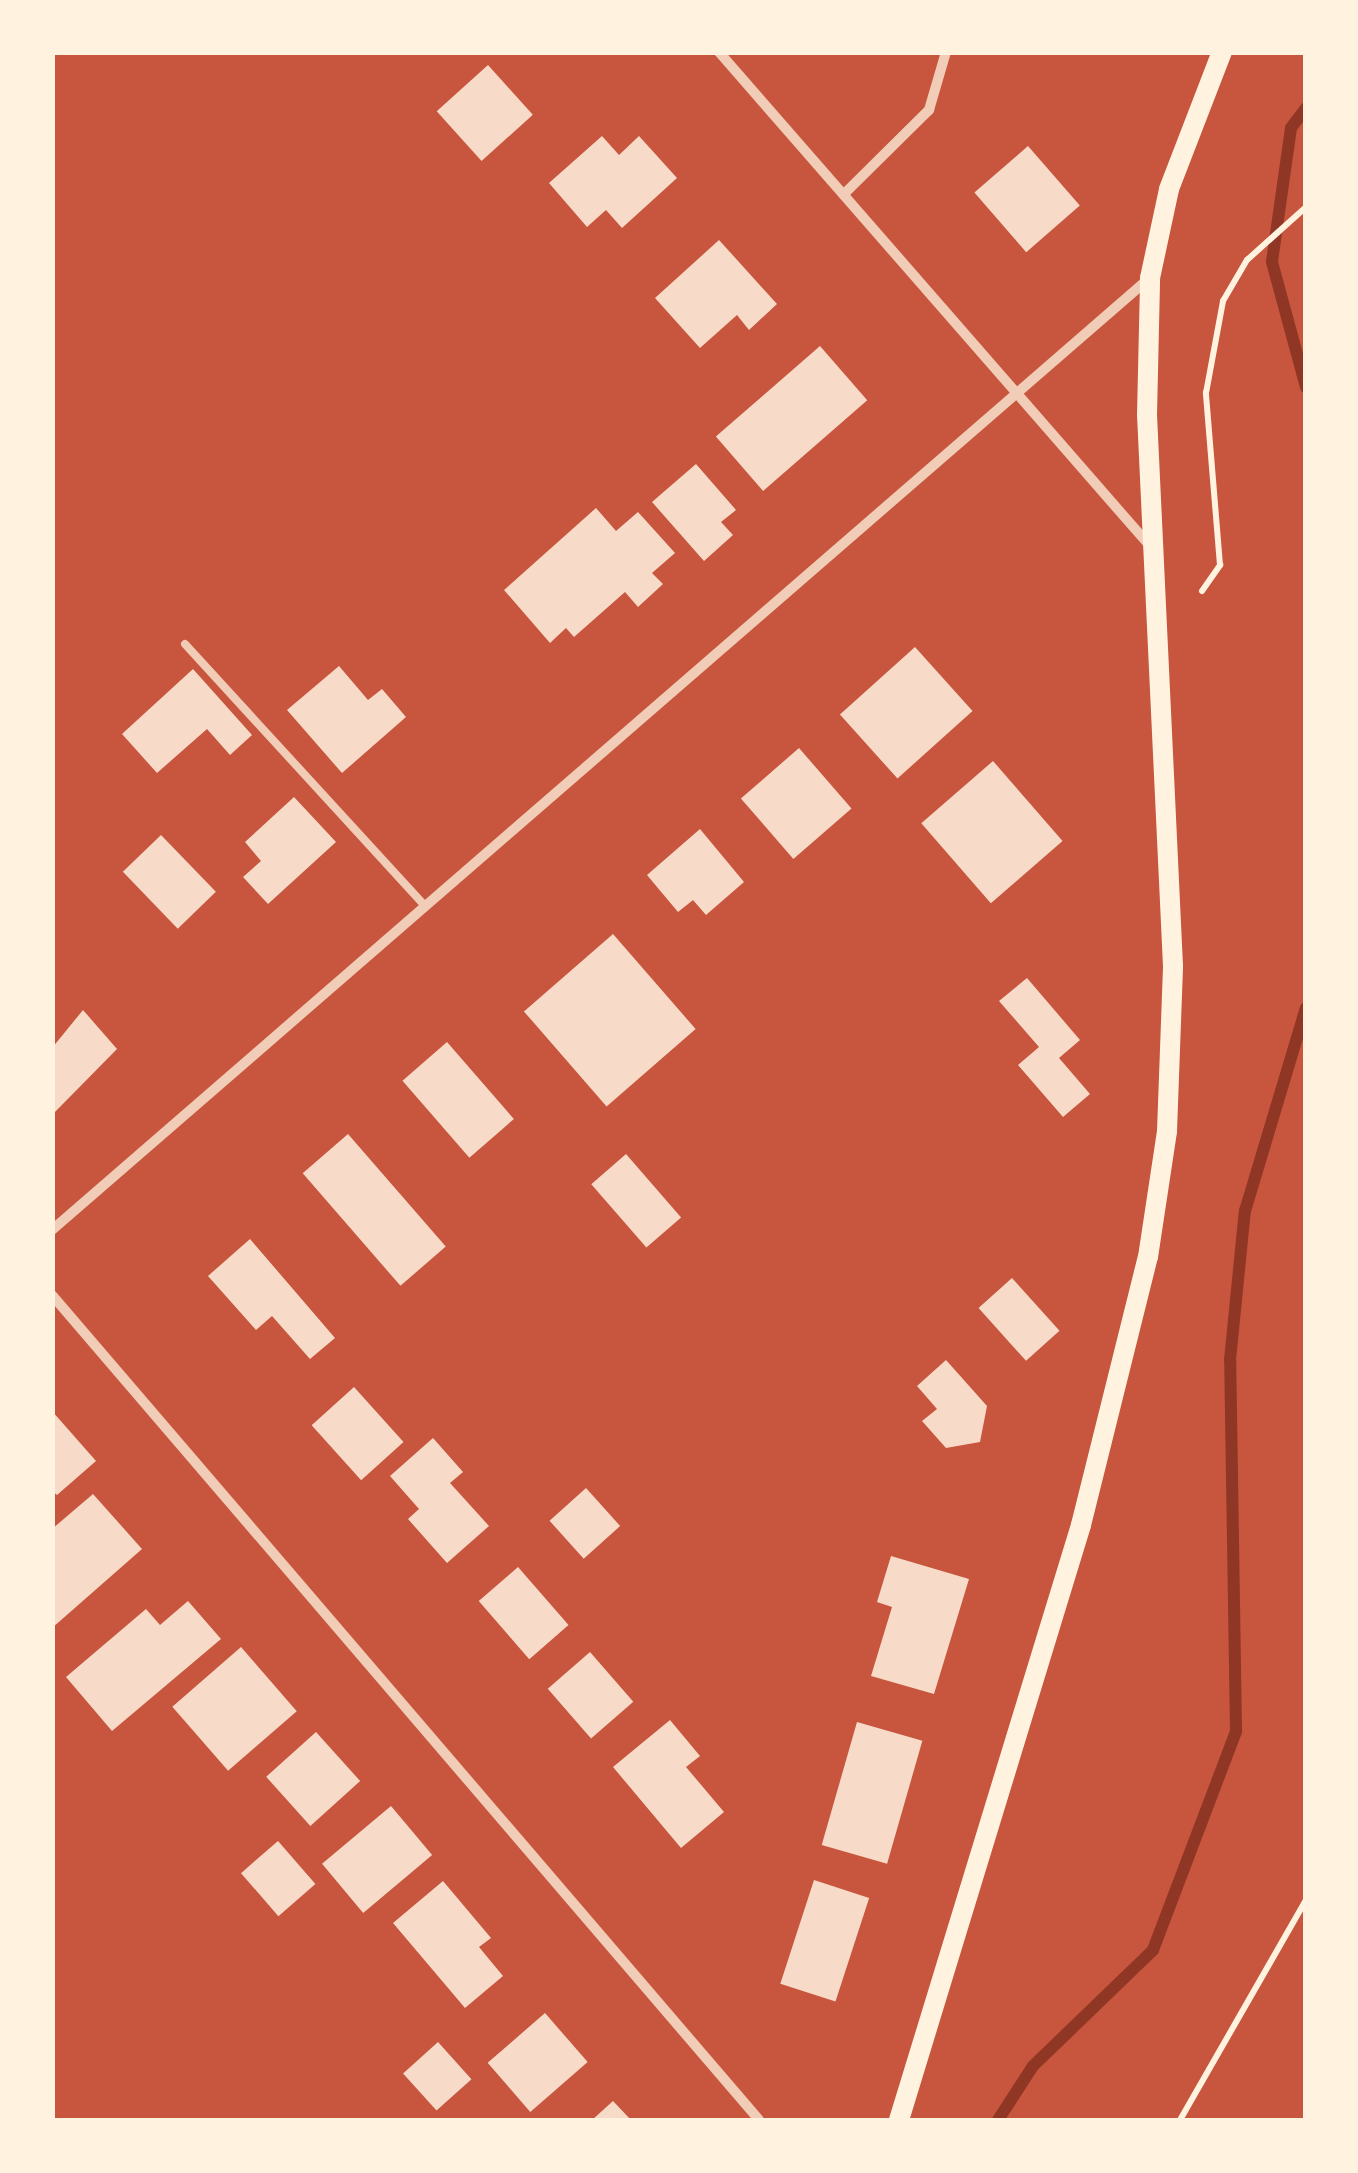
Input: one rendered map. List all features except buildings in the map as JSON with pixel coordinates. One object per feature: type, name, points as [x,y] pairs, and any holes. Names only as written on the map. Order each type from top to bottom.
[{"type":"main road","points":[[899,2120],[1082,1525],[1148,1257],[1167,1131],[1174,966],[1153,550],[1150,278],[1170,190],[1222,52]]},
{"type":"street","points":[[719,52],[1153,550]]},
{"type":"street","points":[[844,194],[928,110],[946,52]]},
{"type":"street","points":[[52,1230],[1150,278]]},
{"type":"street","points":[[52,1295],[759,2120]]},
{"type":"lane","points":[[185,644],[424,904]]},
{"type":"path","points":[[1202,592],[1220,565],[1222,535],[1206,393],[1223,301],[1247,260],[1306,207]]},
{"type":"path","points":[[1180,2120],[1306,1900]]},
{"type":"waterway","points":[[1306,108],[1291,128],[1272,262],[1306,387]]},
{"type":"waterway","points":[[998,2120],[1033,2066],[1153,1950],[1236,1731],[1230,1360],[1245,1211],[1306,1008]]}]
